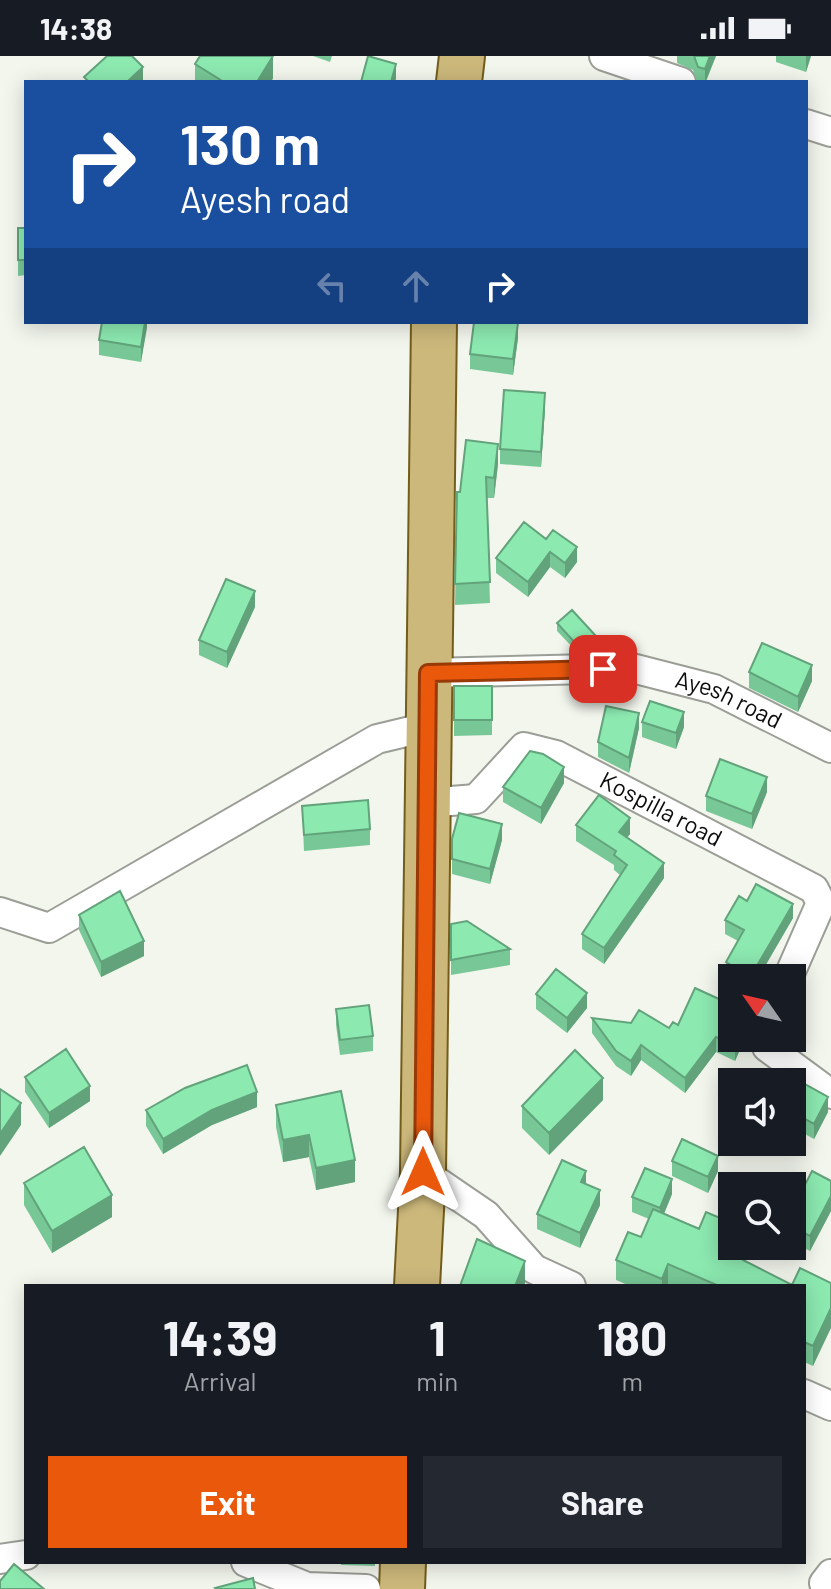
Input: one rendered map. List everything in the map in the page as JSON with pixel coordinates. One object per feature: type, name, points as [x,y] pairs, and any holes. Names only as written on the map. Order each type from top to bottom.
[{"type":"main road","points":[[459,80],[462,56]]},
{"type":"main road","points":[[417,1284],[423,1172],[434,324]]},
{"type":"main road","points":[[402,1589],[403,1564]]},
{"type":"street","points":[[604,56],[675,80]]},
{"type":"street","points":[[808,125],[831,132]]},
{"type":"street","name":"Ayesh road","points":[[428,673],[632,668],[714,689],[831,748]]},
{"type":"street","points":[[0,912],[49,928],[377,739],[427,727]]},
{"type":"street","name":"Kospilla road","points":[[426,803],[476,799],[524,747],[556,755],[814,889],[821,903],[794,964]]},
{"type":"street","points":[[774,1052],[831,1094]]},
{"type":"street","points":[[423,1172],[486,1215],[534,1269],[567,1284]]},
{"type":"street","points":[[806,1395],[831,1406]]},
{"type":"street","points":[[0,1559],[24,1555]]},
{"type":"street","points":[[251,1564],[307,1587],[366,1589]]},
{"type":"building","points":[[107,56],[132,56],[143,67],[129,80],[87,80],[84,77]]},
{"type":"building","points":[[200,56],[273,56],[258,80],[221,80],[195,64]]},
{"type":"building","points":[[368,56],[396,64],[392,80],[362,80]]},
{"type":"building","points":[[694,56],[710,56],[705,69],[698,67]]},
{"type":"building","points":[[18,228],[24,228],[24,260],[18,260]]},
{"type":"building","points":[[102,324],[145,324],[141,347],[99,340]]},
{"type":"building","points":[[474,324],[518,324],[513,359],[470,354]]},
{"type":"building","points":[[504,390],[545,393],[541,452],[500,449]]},
{"type":"building","points":[[466,440],[498,444],[494,478],[486,477],[490,582],[455,584],[457,492],[460,492]]},
{"type":"building","points":[[524,522],[546,539],[553,530],[577,547],[565,563],[550,552],[528,582],[496,558]]},
{"type":"building","points":[[226,579],[255,591],[227,652],[199,640]]},
{"type":"building","points":[[572,610],[595,635],[585,644],[577,645],[557,623]]},
{"type":"building","points":[[762,643],[812,665],[798,697],[749,672]]},
{"type":"building","points":[[454,686],[492,686],[492,720],[454,720]]},
{"type":"building","points":[[650,701],[684,712],[676,733],[642,722]]},
{"type":"building","points":[[606,706],[639,713],[629,758],[598,742]]},
{"type":"building","points":[[530,751],[543,754],[564,767],[541,808],[503,787]]},
{"type":"building","points":[[720,759],[767,777],[752,814],[706,796]]},
{"type":"building","points":[[599,795],[630,818],[619,832],[664,863],[604,948],[582,934],[627,865],[614,855],[616,851],[576,825]]},
{"type":"building","points":[[368,800],[370,829],[304,835],[302,806]]},
{"type":"building","points":[[459,813],[502,824],[490,869],[452,859],[452,839]]},
{"type":"building","points":[[756,884],[793,904],[758,964],[730,964],[726,962],[744,930],[725,920],[739,896],[747,901]]},
{"type":"building","points":[[120,891],[144,941],[101,962],[79,915]]},
{"type":"building","points":[[467,921],[510,949],[451,960],[451,924]]},
{"type":"building","points":[[556,969],[587,993],[567,1018],[536,994]]},
{"type":"building","points":[[695,988],[718,999],[718,1038],[685,1078],[641,1045],[631,1061],[616,1051],[592,1018],[631,1023],[639,1010],[669,1028],[673,1022],[678,1025]]},
{"type":"building","points":[[369,1005],[373,1036],[340,1040],[336,1009]]},
{"type":"building","points":[[66,1049],[90,1086],[49,1113],[25,1077]]},
{"type":"building","points":[[575,1050],[603,1078],[549,1133],[522,1106]]},
{"type":"building","points":[[247,1065],[257,1092],[212,1110],[163,1139],[146,1110],[185,1088]]},
{"type":"building","points":[[806,1085],[828,1097],[814,1124],[806,1120]]},
{"type":"building","points":[[0,1089],[21,1103],[0,1134]]},
{"type":"building","points":[[341,1091],[355,1160],[316,1168],[309,1135],[283,1140],[276,1105]]},
{"type":"building","points":[[682,1139],[718,1156],[708,1177],[672,1161]]},
{"type":"building","points":[[84,1147],[112,1195],[52,1231],[24,1183]]},
{"type":"building","points":[[562,1160],[586,1171],[581,1182],[600,1190],[580,1233],[537,1214]]},
{"type":"building","points":[[645,1168],[672,1179],[660,1208],[632,1197]]},
{"type":"building","points":[[812,1171],[831,1181],[831,1196],[810,1236],[806,1234],[806,1183]]},
{"type":"building","points":[[653,1209],[699,1229],[706,1212],[718,1217],[718,1260],[743,1260],[790,1284],[714,1284],[668,1264],[662,1279],[616,1260],[628,1232],[641,1237]]},
{"type":"building","points":[[477,1239],[525,1261],[516,1284],[461,1284]]},
{"type":"building","points":[[800,1268],[831,1283],[831,1308],[813,1346],[806,1343],[806,1284],[792,1284]]},
{"type":"building","points":[[14,1564],[44,1589],[0,1589],[0,1581]]},
{"type":"building","points":[[253,1578],[255,1589],[215,1588]]},
{"type":"route","points":[[423,1172],[428,673],[603,669]]}]
